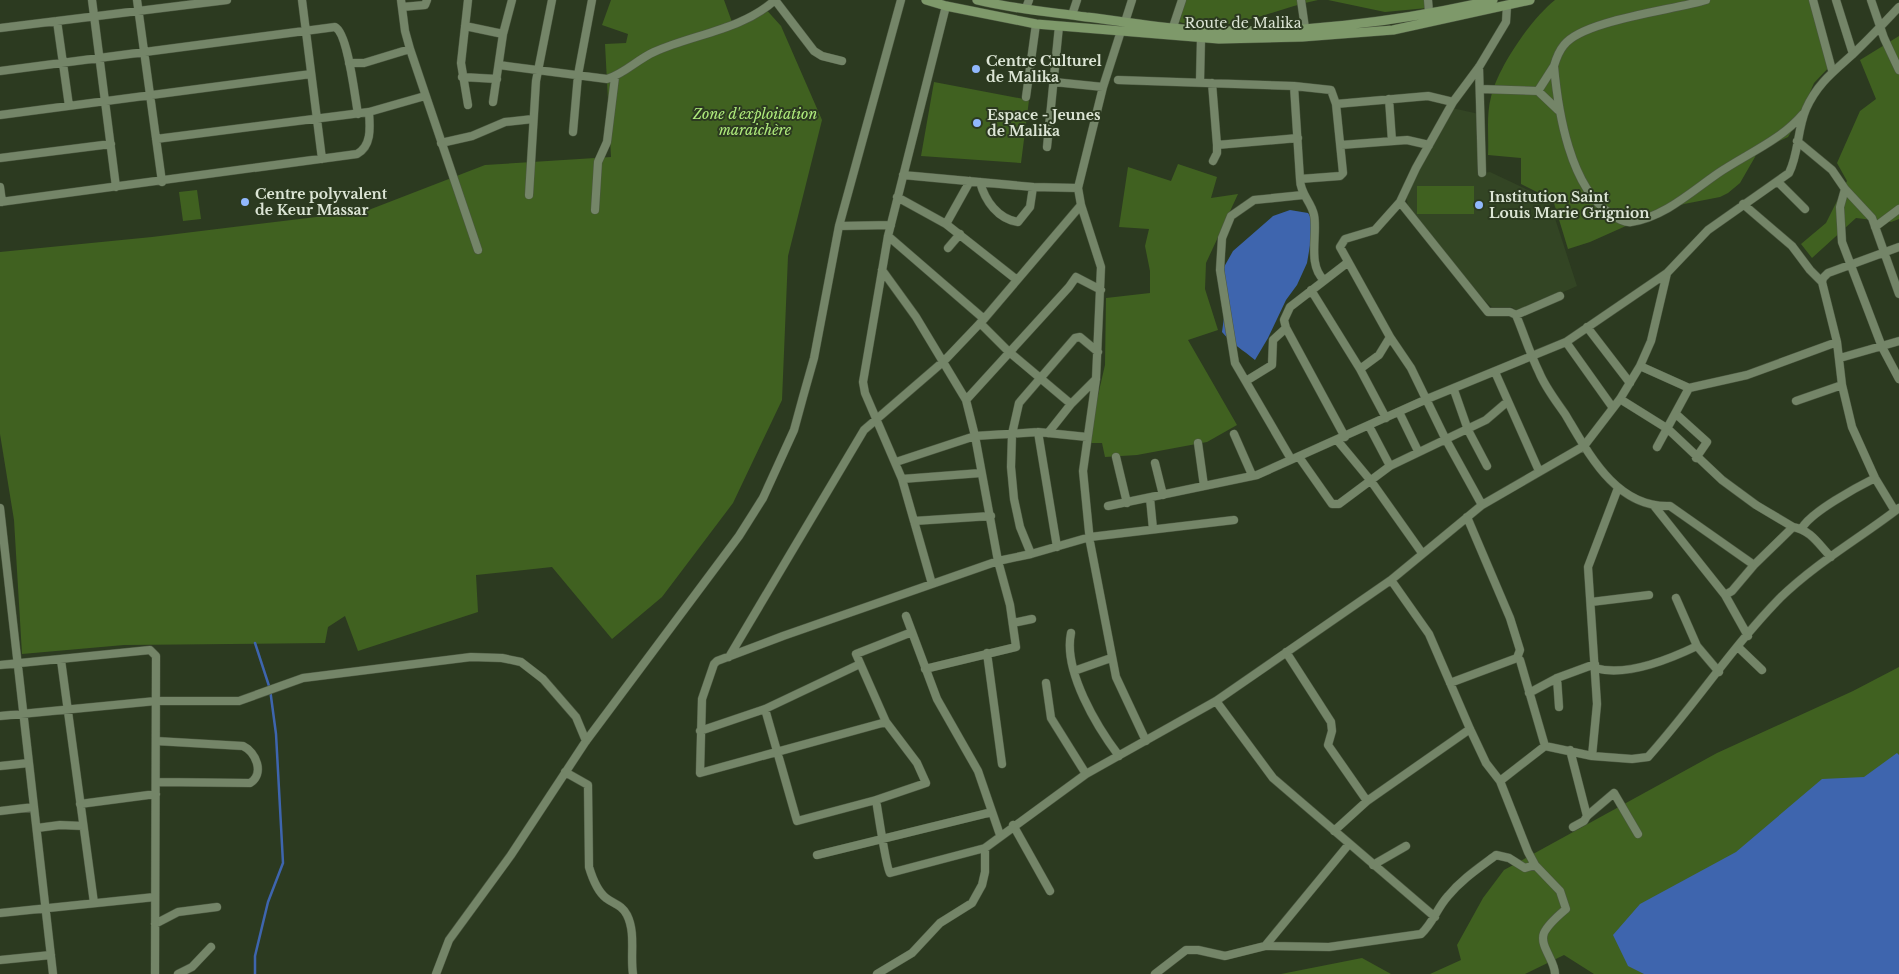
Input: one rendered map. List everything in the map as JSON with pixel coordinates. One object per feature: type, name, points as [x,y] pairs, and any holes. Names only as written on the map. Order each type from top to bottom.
[{"type":"main road","name":"Route de Malika","points":[[926,0],[946,6],[1036,24],[1201,38],[1302,38],[1393,30],[1530,0]]},
{"type":"main road","name":"Route de Malika","points":[[981,0],[1027,4],[1072,15],[1125,22],[1220,31],[1305,28],[1429,12],[1493,0]]},
{"type":"street","points":[[92,0],[116,188]]},
{"type":"street","points":[[137,0],[162,182]]},
{"type":"street","points":[[0,28],[227,0]]},
{"type":"street","points":[[302,0],[322,159]]},
{"type":"street","points":[[427,0],[425,5],[402,4],[410,49],[478,250]]},
{"type":"street","points":[[468,0],[462,78],[468,105]]},
{"type":"street","points":[[493,102],[503,34],[512,0]]},
{"type":"street","points":[[529,195],[538,70],[552,0]]},
{"type":"street","points":[[573,132],[578,75],[592,0]]},
{"type":"street","points":[[499,65],[600,79],[615,77],[641,58],[656,51],[736,24],[765,9],[775,0],[814,51],[822,56],[842,61]]},
{"type":"street","points":[[436,974],[449,940],[511,855],[586,741],[739,536],[764,498],[794,430],[814,358],[839,226],[901,0]]},
{"type":"street","points":[[1072,15],[1077,0]]},
{"type":"street","points":[[1125,22],[1132,0]]},
{"type":"street","points":[[1173,27],[1182,0]]},
{"type":"street","points":[[1300,0],[1305,28]]},
{"type":"street","points":[[1428,0],[1429,12]]},
{"type":"street","points":[[1538,91],[1554,66],[1564,44],[1606,23],[1684,3],[1706,0]]},
{"type":"street","points":[[1813,0],[1832,70]]},
{"type":"street","points":[[1836,0],[1853,54]]},
{"type":"street","points":[[1870,0],[1884,38],[1899,70]]},
{"type":"street","points":[[932,584],[902,479],[865,393],[863,382],[888,236],[946,6]]},
{"type":"street","points":[[1482,505],[1445,438],[1411,368],[1390,338],[1340,247],[1345,239],[1375,230],[1400,202],[1452,102],[1479,67],[1506,22],[1507,6]]},
{"type":"street","points":[[1108,506],[1252,475],[1369,426],[1426,399],[1454,390],[1566,342],[1667,273],[1708,230],[1789,173],[1793,164],[1805,111],[1815,92],[1832,70],[1853,54],[1899,7]]},
{"type":"street","points":[[57,21],[69,106]]},
{"type":"street","points":[[1026,97],[1036,24]]},
{"type":"street","points":[[465,26],[503,34]]},
{"type":"street","points":[[1047,147],[1059,26]]},
{"type":"street","points":[[0,71],[306,29],[338,28],[349,63],[358,114]]},
{"type":"street","points":[[1121,31],[1102,87],[1078,188],[1081,205],[1101,267],[1096,379],[1083,471],[1090,537],[1108,631],[1111,658],[1116,677],[1146,741]]},
{"type":"street","points":[[1200,82],[1201,38]]},
{"type":"street","points":[[349,63],[364,64],[410,49]]},
{"type":"street","points":[[1554,66],[1558,110],[1566,141],[1586,188],[1600,207],[1616,217],[1629,222],[1657,214],[1676,203],[1740,159],[1786,132],[1805,111]]},
{"type":"street","points":[[1479,67],[1482,173]]},
{"type":"street","points":[[0,115],[311,74]]},
{"type":"street","points":[[595,210],[598,162],[607,142],[615,77]]},
{"type":"street","points":[[462,78],[497,79]]},
{"type":"street","points":[[1118,80],[1294,86],[1331,90],[1336,104],[1342,174],[1300,179]]},
{"type":"street","points":[[1054,82],[1102,87]]},
{"type":"street","points":[[1212,83],[1218,145],[1217,153],[1213,160]]},
{"type":"street","points":[[1294,86],[1300,179],[1303,195],[1308,200],[1314,215],[1316,263],[1320,277],[1324,280]]},
{"type":"street","points":[[1480,90],[1538,91],[1558,110]]},
{"type":"street","points":[[156,139],[358,114],[425,96]]},
{"type":"street","points":[[1336,104],[1428,96],[1452,102]]},
{"type":"street","points":[[1389,99],[1392,141]]},
{"type":"street","points":[[0,187],[1,202],[162,182],[357,154],[362,152],[371,132],[369,112]]},
{"type":"street","points":[[441,143],[472,136],[505,122],[533,119]]},
{"type":"street","points":[[1218,145],[1298,138]]},
{"type":"street","points":[[1340,145],[1407,140],[1429,144]]},
{"type":"street","points":[[1797,142],[1832,170],[1845,189],[1863,207],[1876,227],[1899,294]]},
{"type":"street","points":[[0,158],[111,144]]},
{"type":"street","points":[[903,175],[1033,187],[1078,188]]},
{"type":"street","points":[[946,224],[970,181]]},
{"type":"street","points":[[980,182],[984,197],[995,210],[1010,220],[1018,222],[1030,207],[1033,187]]},
{"type":"street","points":[[1778,182],[1805,209]]},
{"type":"street","points":[[1845,189],[1840,218],[1842,242],[1882,347],[1899,378]]},
{"type":"street","points":[[1303,195],[1254,200],[1231,216],[1222,238],[1220,270],[1235,363],[1295,458],[1332,504],[1339,504],[1390,466],[1486,420],[1507,402]]},
{"type":"street","points":[[898,197],[946,224],[1017,280]]},
{"type":"street","points":[[1400,202],[1488,312],[1510,312],[1516,316],[1539,373],[1601,472],[1618,488],[1655,507],[1725,595],[1748,636]]},
{"type":"street","points":[[1500,781],[1545,746],[1592,756],[1632,759],[1648,757],[1680,722],[1738,647],[1788,591],[1897,509],[1875,478],[1852,427],[1842,385],[1837,342],[1822,282],[1810,270],[1792,246],[1743,204]]},
{"type":"street","points":[[729,657],[864,430],[944,362],[982,321],[1081,205]]},
{"type":"street","points":[[1876,227],[1899,209]]},
{"type":"street","points":[[839,226],[891,225]]},
{"type":"street","points":[[948,248],[960,234]]},
{"type":"street","points":[[888,236],[982,321],[1008,351],[1071,404]]},
{"type":"street","points":[[1822,282],[1828,273],[1883,251],[1899,247]]},
{"type":"street","points":[[1347,262],[1290,307],[1284,320],[1286,328],[1341,438],[1422,553]]},
{"type":"street","points":[[882,270],[944,362],[966,400],[991,516],[998,561],[1013,622],[1016,647],[925,669]]},
{"type":"street","points":[[876,800],[884,840],[886,867],[890,873],[985,848],[1013,825],[1052,800],[1086,774],[1216,701],[1390,580],[1482,505],[1584,446],[1620,399],[1640,366],[1651,341],[1667,273]]},
{"type":"street","points":[[966,400],[1008,351],[1063,295],[1076,277],[1100,290]]},
{"type":"street","points":[[1312,290],[1360,369],[1386,418]]},
{"type":"street","points":[[1516,316],[1560,296]]},
{"type":"street","points":[[1587,327],[1630,384]]},
{"type":"street","points":[[1246,381],[1272,366],[1272,340],[1286,328]]},
{"type":"street","points":[[1030,554],[1016,514],[1011,467],[1012,434],[1019,403],[1075,338],[1080,338],[1098,352]]},
{"type":"street","points":[[1360,369],[1379,355],[1390,338]]},
{"type":"street","points":[[1840,358],[1899,341]]},
{"type":"street","points":[[1566,342],[1613,408]]},
{"type":"street","points":[[1640,366],[1689,388],[1747,375],[1837,342]]},
{"type":"street","points":[[1495,372],[1539,471]]},
{"type":"street","points":[[1048,433],[1071,404],[1096,379]]},
{"type":"street","points":[[1796,401],[1842,385]]},
{"type":"street","points":[[1657,447],[1689,388]]},
{"type":"street","points":[[1454,390],[1468,430],[1488,466]]},
{"type":"street","points":[[1620,399],[1668,429],[1696,458],[1748,500],[1793,527],[1802,528],[1818,541],[1831,557]]},
{"type":"street","points":[[1399,412],[1418,452]]},
{"type":"street","points":[[1676,414],[1707,442],[1696,458]]},
{"type":"street","points":[[1369,426],[1390,466]]},
{"type":"street","points":[[896,462],[975,436],[1038,432],[1087,437]]},
{"type":"street","points":[[1038,432],[1057,547]]},
{"type":"street","points":[[1234,434],[1252,475]]},
{"type":"street","points":[[1198,444],[1204,486]]},
{"type":"street","points":[[1116,457],[1127,503]]},
{"type":"street","points":[[1155,463],[1163,495]]},
{"type":"street","points":[[902,479],[981,473]]},
{"type":"street","points":[[1802,528],[1809,518],[1875,478]]},
{"type":"street","points":[[1592,756],[1597,704],[1588,567],[1618,488]]},
{"type":"street","points":[[1150,498],[1153,529]]},
{"type":"street","points":[[1655,507],[1670,506],[1754,565]]},
{"type":"street","points":[[0,508],[2,547],[24,713],[53,974]]},
{"type":"street","points":[[914,521],[991,516]]},
{"type":"street","points":[[1450,683],[1517,658],[1520,650],[1510,618],[1467,517]]},
{"type":"street","points":[[886,722],[700,773],[702,699],[714,664],[998,561],[1090,537],[1234,520]]},
{"type":"street","points":[[1725,595],[1732,591],[1754,565],[1793,527]]},
{"type":"street","points":[[1390,580],[1429,634],[1486,764],[1500,781],[1535,865],[1560,891],[1566,909],[1544,933],[1544,944],[1555,967],[1556,974]]},
{"type":"street","points":[[1591,602],[1650,595]]},
{"type":"street","points":[[1676,598],[1697,646],[1719,672]]},
{"type":"street","points":[[906,616],[925,669],[945,715],[978,771],[1000,835]]},
{"type":"street","points":[[1013,622],[1032,619]]},
{"type":"street","points":[[766,709],[797,821],[876,800],[926,784],[917,763],[886,722],[856,654],[912,632]]},
{"type":"street","points":[[1071,633],[1074,671],[1093,718],[1119,756]]},
{"type":"street","points":[[1529,693],[1557,678],[1595,666],[1614,671],[1670,658],[1697,646]]},
{"type":"street","points":[[1738,647],[1762,670]]},
{"type":"street","points":[[0,665],[18,665],[150,650],[158,660],[156,701],[155,974]]},
{"type":"street","points":[[1286,652],[1331,722],[1332,731],[1328,745],[1367,801]]},
{"type":"street","points":[[987,653],[1002,764]]},
{"type":"street","points":[[0,716],[156,701],[239,701],[303,678],[471,657],[502,658],[522,662],[543,679],[576,717],[586,741]]},
{"type":"street","points":[[1074,671],[1111,658]]},
{"type":"street","points":[[1517,658],[1520,660],[1545,746]]},
{"type":"street","points":[[61,660],[94,903]]},
{"type":"street","points":[[700,732],[766,709],[860,664]]},
{"type":"street","points":[[1557,678],[1559,707]]},
{"type":"street","points":[[1046,683],[1051,718],[1086,774]]},
{"type":"street","points":[[1216,701],[1273,778],[1435,917]]},
{"type":"street","points":[[1334,831],[1367,801],[1470,729]]},
{"type":"street","points":[[156,741],[243,746],[252,752],[257,762],[256,778],[250,783],[156,782]]},
{"type":"street","points":[[1570,750],[1587,816]]},
{"type":"street","points":[[0,766],[29,762]]},
{"type":"street","points":[[565,772],[588,785],[589,867],[593,880],[605,898],[622,907],[628,916],[632,936],[633,974]]},
{"type":"street","points":[[1574,827],[1584,821],[1587,816],[1614,793],[1638,834]]},
{"type":"street","points":[[80,804],[156,794]]},
{"type":"street","points":[[0,811],[34,808]]},
{"type":"street","points":[[817,855],[992,812]]},
{"type":"street","points":[[37,828],[60,825],[84,826]]},
{"type":"street","points":[[1013,825],[1050,891]]},
{"type":"street","points":[[1265,946],[1349,844]]},
{"type":"street","points":[[1373,865],[1406,846]]},
{"type":"street","points":[[877,974],[912,953],[940,923],[972,903],[982,886],[985,872],[985,848]]},
{"type":"street","points":[[1155,974],[1186,950],[1198,950],[1225,956],[1265,946],[1329,947],[1421,934],[1435,917],[1447,897],[1466,877],[1496,855],[1509,858],[1525,868],[1535,865]]},
{"type":"street","points":[[0,913],[155,896]]},
{"type":"street","points":[[155,924],[178,912],[217,907]]},
{"type":"street","points":[[178,974],[192,966],[211,947]]},
{"type":"street","points":[[0,960],[51,955]]},
{"type":"shaded area","name":"Institution Saint Louis Marie Grignion","points":[[1452,108],[1479,114],[1477,174],[1490,172],[1549,200],[1577,286],[1518,312],[1512,307],[1492,307],[1483,299],[1409,210],[1406,196],[1416,172]]},
{"type":"green space","name":"Zone d'exploitation maraichère","points":[[611,0],[724,0],[732,22],[763,6],[781,26],[822,120],[788,256],[782,400],[733,503],[662,597],[612,639],[552,567],[476,575],[478,612],[358,651],[345,616],[328,627],[325,643],[124,645],[22,654],[14,520],[0,434],[0,252],[152,237],[366,211],[485,165],[611,157],[605,44],[626,43],[628,34],[602,25]]},
{"type":"green space","points":[[1186,0],[1318,0],[1249,20],[1214,26],[1179,22]]},
{"type":"green space","points":[[1328,0],[1428,0],[1427,8],[1385,12]]},
{"type":"green space","points":[[1555,0],[1816,0],[1834,62],[1814,83],[1797,122],[1788,137],[1759,150],[1740,183],[1728,193],[1720,197],[1684,204],[1655,213],[1590,242],[1568,249],[1553,200],[1521,184],[1521,158],[1488,155],[1489,111],[1495,85],[1508,58],[1526,31]]},
{"type":"green space","points":[[1899,36],[1899,219],[1891,222],[1856,218],[1812,258],[1801,244],[1826,223],[1847,181],[1837,163],[1860,111],[1876,99],[1860,60]]},
{"type":"green space","name":"Espace - Jeunes de Malika","points":[[934,82],[1029,100],[1021,163],[921,156]]},
{"type":"green space","points":[[1178,164],[1217,177],[1211,198],[1238,194],[1206,263],[1205,289],[1218,330],[1188,340],[1237,425],[1207,442],[1137,455],[1105,457],[1102,443],[1087,443],[1105,365],[1106,298],[1150,293],[1150,271],[1145,246],[1149,229],[1119,227],[1128,167],[1171,181]]},
{"type":"green space","points":[[1417,186],[1474,186],[1474,214],[1417,214]]},
{"type":"green space","points":[[197,190],[201,219],[183,221],[179,192]]},
{"type":"green space","points":[[1899,667],[1899,974],[1594,974],[1564,955],[1525,974],[1430,974],[1461,960],[1457,945],[1483,898],[1504,870],[1717,753],[1853,691]]},
{"type":"green space","points":[[1362,958],[1391,974],[1281,974]]},
{"type":"water","points":[[1290,210],[1308,213],[1314,222],[1307,263],[1297,285],[1286,300],[1255,360],[1222,332],[1225,310],[1224,267],[1233,251],[1273,216]]},
{"type":"water","points":[[1897,753],[1899,755],[1899,974],[1644,974],[1628,966],[1613,935],[1640,904],[1736,852],[1822,779],[1864,777]]},
{"type":"waterway","points":[[255,643],[270,689],[276,734],[283,863],[268,902],[255,956],[255,974]]},
{"type":"place","name":"Centre Culturel de Malika","points":[[976,69]]},
{"type":"place","name":"Espace - Jeunes de Malika","points":[[977,123]]},
{"type":"place","name":"Centre polyvalent de Keur Massar","points":[[245,202]]},
{"type":"place","name":"Institution Saint Louis Marie Grignion","points":[[1479,205]]}]
